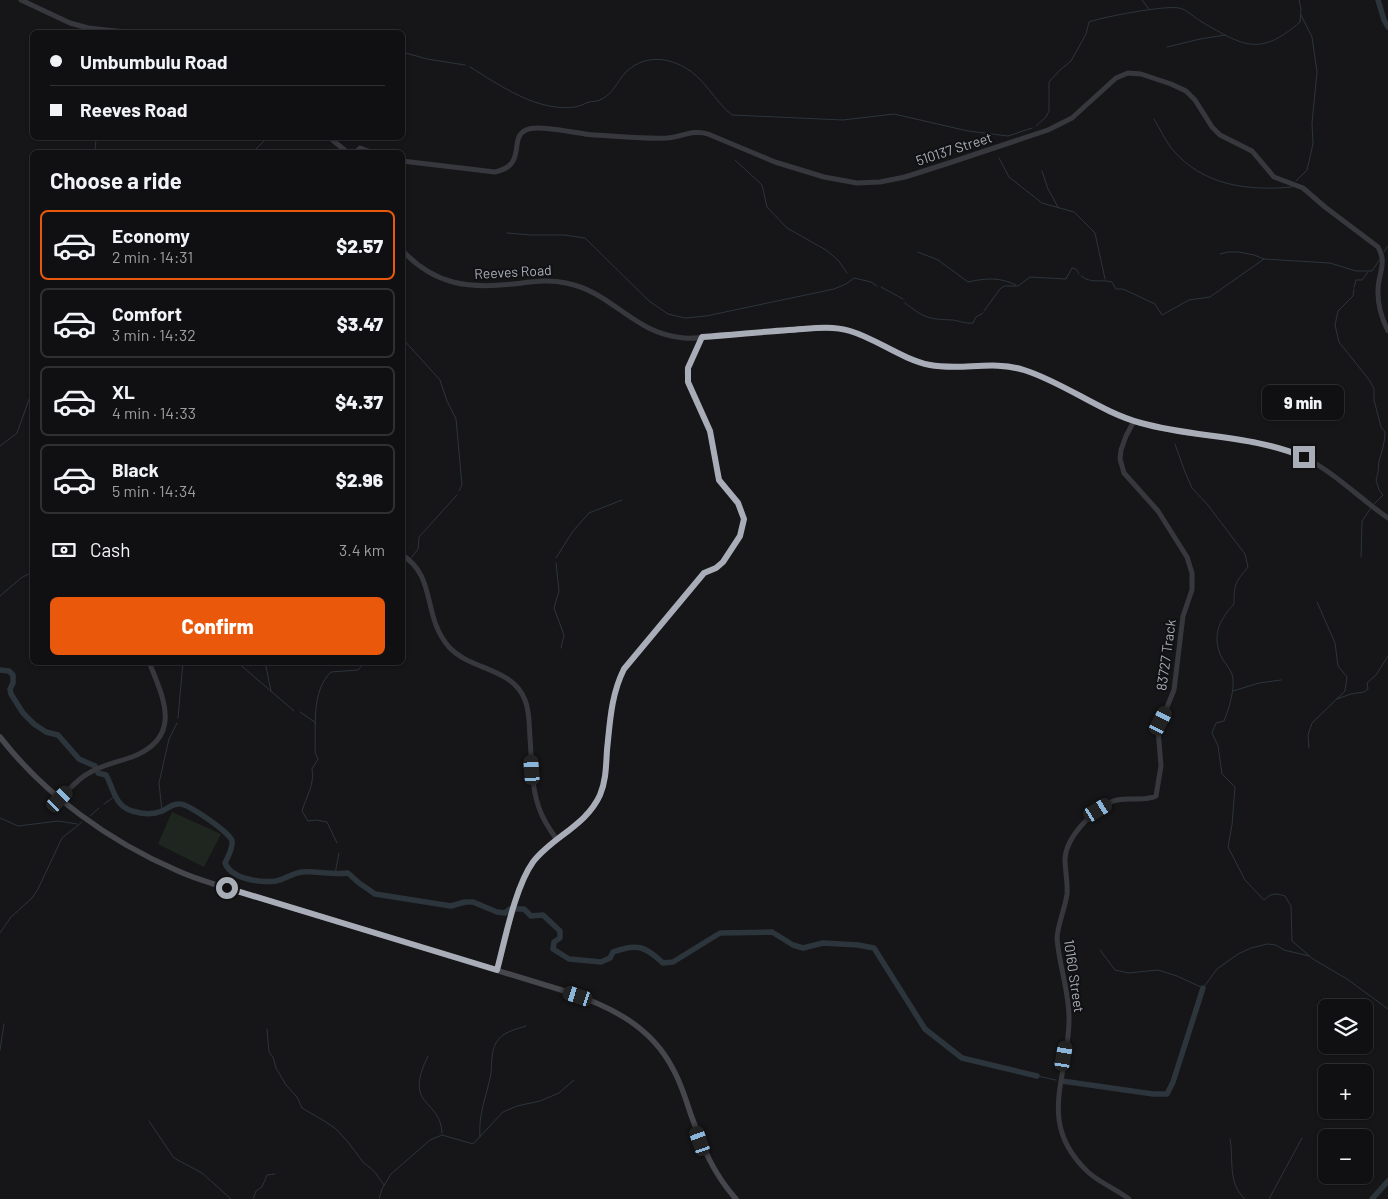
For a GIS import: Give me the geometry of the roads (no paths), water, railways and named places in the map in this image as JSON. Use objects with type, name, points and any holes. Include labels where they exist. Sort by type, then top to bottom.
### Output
[{"type":"main road","points":[[0,737],[45,786],[60,799],[122,842],[178,871],[227,888],[497,970],[595,1002],[616,1011],[642,1029],[657,1044],[673,1068],[708,1160],[717,1176],[736,1199]]},
{"type":"street","points":[[21,0],[68,22],[88,28],[107,30]]},
{"type":"street","name":"510137 Street","points":[[405,161],[495,172],[503,170],[512,164],[516,155],[518,138],[521,133],[528,129],[556,130],[592,135],[664,138],[696,132],[708,134],[775,162],[824,177],[852,182],[880,182],[949,163],[1052,128],[1072,118],[1116,78],[1126,74],[1136,74],[1171,84],[1186,91],[1220,135],[1254,152],[1274,177],[1302,188],[1378,247],[1386,256],[1378,292],[1381,313],[1388,331]]},
{"type":"street","points":[[332,140],[345,150]]},
{"type":"street","name":"Reeves Road","points":[[405,252],[426,270],[454,283],[478,287],[545,281],[570,284],[597,294],[634,321],[649,329],[671,336],[702,337],[819,328],[844,330],[865,336],[912,359],[930,365],[956,367],[1002,366],[1024,370],[1134,421],[1160,428],[1273,447],[1292,452],[1315,463],[1388,518]]},
{"type":"street","points":[[497,970],[521,885],[529,869],[539,856],[587,815],[599,796],[606,776],[612,703],[617,684],[624,669],[704,573],[716,568],[723,562],[743,529],[744,519],[741,507],[719,480],[710,431],[688,382],[688,368],[702,337]]},
{"type":"street","name":"83727 Track","points":[[1134,421],[1120,450],[1120,459],[1124,473],[1158,511],[1187,557],[1192,573],[1192,590],[1182,621],[1174,690],[1158,729],[1160,766],[1156,796]]},
{"type":"street","points":[[405,557],[413,562],[419,570],[424,581],[434,622],[449,647],[467,661],[497,672],[517,687],[523,696],[528,715],[535,793],[543,817],[557,840]]},
{"type":"street","points":[[60,799],[78,780],[88,774],[140,753],[158,739],[165,724],[165,707],[150,665]]},
{"type":"street","name":"10160 Street","points":[[1129,1199],[1092,1176],[1073,1156],[1063,1134],[1057,1103],[1069,1021],[1057,938],[1058,925],[1066,894],[1066,853],[1080,827],[1098,810],[1118,800],[1141,800],[1156,796]]},
{"type":"waterway","points":[[1142,0],[1149,9]]},
{"type":"waterway","points":[[1036,126],[1046,117],[1049,111],[1049,82],[1071,61],[1086,34],[1089,22],[1134,12],[1161,8],[1179,8],[1240,42],[1262,44],[1274,40],[1300,22],[1301,9],[1299,0]]},
{"type":"waterway","points":[[1378,0],[1388,27]]},
{"type":"waterway","points":[[1296,181],[1307,170],[1313,144],[1312,123],[1317,72],[1312,37],[1301,15]]},
{"type":"waterway","points":[[1167,47],[1225,35]]},
{"type":"waterway","points":[[405,53],[427,59],[465,65]]},
{"type":"waterway","points":[[470,67],[520,96],[547,106],[575,107],[600,100],[611,92],[625,73],[632,67],[653,59],[669,61],[684,67],[698,77],[732,115],[843,120],[894,114],[968,131],[1008,136],[1032,128]]},
{"type":"waterway","points":[[1154,119],[1172,149],[1184,161],[1212,178],[1227,183],[1259,188],[1292,187]]},
{"type":"waterway","points":[[95,150],[96,140]]},
{"type":"waterway","points":[[255,150],[265,140]]},
{"type":"waterway","points":[[999,158],[1009,177],[1042,203],[1074,212],[1095,233],[1105,279]]},
{"type":"waterway","points":[[735,160],[762,185],[767,207],[787,228],[826,250],[838,260],[847,273]]},
{"type":"waterway","points":[[1042,171],[1048,189],[1058,207]]},
{"type":"waterway","points":[[507,233],[564,235],[585,238],[649,301],[668,314],[685,318],[706,316],[834,289],[854,278],[871,282],[877,286]]},
{"type":"waterway","points":[[1384,252],[1388,246]]},
{"type":"waterway","points":[[918,252],[938,260],[968,282],[993,279],[1016,285]]},
{"type":"waterway","points":[[1220,254],[1239,252],[1264,259],[1330,263],[1356,271],[1372,271],[1380,259]]},
{"type":"waterway","points":[[1081,276],[1092,281],[1112,282],[1116,289],[1123,289],[1155,304],[1162,315],[1189,300],[1210,297],[1264,259]]},
{"type":"waterway","points":[[984,311],[1004,286],[1018,286],[1030,277],[1066,279],[1072,268],[1076,269],[1079,274]]},
{"type":"waterway","points":[[1354,287],[1356,280],[1362,280],[1368,272]]},
{"type":"waterway","points":[[881,287],[903,299]]},
{"type":"waterway","points":[[1354,289],[1353,296],[1338,311],[1335,325],[1339,342],[1370,381],[1374,389],[1374,400],[1381,427],[1385,432],[1376,480],[1379,490],[1383,495],[1374,504]]},
{"type":"waterway","points":[[905,303],[927,317],[968,323],[973,323],[976,317],[983,313]]},
{"type":"waterway","points":[[405,341],[440,380],[456,419],[462,485],[459,491]]},
{"type":"waterway","points":[[0,446],[17,433],[30,397]]},
{"type":"waterway","points":[[1175,444],[1192,488],[1207,504],[1245,554],[1248,567],[1236,584],[1234,604],[1222,620],[1217,633],[1220,654],[1231,671],[1233,679],[1231,698],[1226,716],[1224,721],[1216,723],[1212,733],[1218,746],[1222,774],[1235,787],[1228,847],[1245,880],[1264,900],[1274,894],[1285,896],[1291,906],[1292,941],[1313,959],[1347,979],[1388,1009]]},
{"type":"waterway","points":[[411,558],[418,549],[419,537],[457,495]]},
{"type":"waterway","points":[[556,558],[573,531],[589,513],[622,500]]},
{"type":"waterway","points":[[1361,557],[1362,521],[1371,508]]},
{"type":"waterway","points":[[556,563],[559,591],[554,608],[564,635],[561,648]]},
{"type":"waterway","points":[[0,596],[21,578],[30,573]]},
{"type":"waterway","points":[[1309,748],[1308,735],[1312,723],[1345,691],[1347,677],[1338,666],[1335,643],[1317,602]]},
{"type":"waterway","points":[[1337,699],[1364,692],[1368,689],[1367,683],[1376,675],[1388,656]]},
{"type":"waterway","points":[[178,718],[183,665]]},
{"type":"waterway","points":[[240,665],[294,711]]},
{"type":"waterway","points":[[266,665],[271,691]]},
{"type":"waterway","points":[[337,843],[327,822],[308,821],[302,811],[311,785],[312,769],[318,759],[315,752],[317,699],[320,689],[331,672],[358,670],[362,665]]},
{"type":"waterway","points":[[0,670],[9,671],[13,675],[13,683],[10,689],[11,694],[23,713],[46,732],[58,735],[79,759],[95,766]]},
{"type":"waterway","points":[[1233,691],[1259,683],[1281,680]]},
{"type":"waterway","points":[[300,712],[316,723]]},
{"type":"waterway","points":[[162,811],[159,783],[169,739],[177,723]]},
{"type":"waterway","points":[[98,773],[106,775],[118,801],[121,805],[132,811],[155,813],[180,804],[209,820],[225,832],[232,841],[225,863],[228,868],[233,873],[247,879],[276,881],[302,872],[348,873],[375,894],[451,906],[473,902],[497,912],[505,913],[510,909],[524,909],[531,916],[543,915],[560,931],[560,938],[554,942],[553,949],[569,959],[601,962],[610,958],[613,952],[635,947],[646,950],[663,963],[673,962],[720,933],[772,932],[793,945],[803,948],[823,943],[874,948],[925,1029],[962,1058],[1037,1076]]},
{"type":"waterway","points":[[104,804],[114,797]]},
{"type":"waterway","points":[[90,816],[99,808]]},
{"type":"waterway","points":[[0,818],[18,826],[58,821],[77,824]]},
{"type":"waterway","points":[[0,933],[11,917],[32,898],[38,889],[62,838],[82,822]]},
{"type":"waterway","points":[[335,874],[339,853]]},
{"type":"waterway","points":[[1100,950],[1115,970],[1128,973],[1158,970],[1203,988],[1217,969],[1238,954],[1251,948],[1267,944],[1276,945],[1284,950],[1309,956]]},
{"type":"waterway","points":[[1062,1081],[1153,1094],[1167,1094],[1173,1082],[1203,988]]},
{"type":"waterway","points":[[0,1050],[4,1024]]},
{"type":"waterway","points":[[480,1137],[482,1112],[491,1073],[494,1046],[505,1034],[526,1026]]},
{"type":"waterway","points":[[267,1029],[269,1052],[273,1057],[276,1068],[286,1085],[297,1097],[302,1108],[336,1129],[363,1162],[374,1171],[384,1185]]},
{"type":"waterway","points":[[428,1056],[421,1073],[419,1085],[421,1094],[440,1122],[442,1133]]},
{"type":"waterway","points":[[1037,1076],[1056,1080]]},
{"type":"waterway","points":[[379,1199],[382,1189],[391,1174],[430,1140],[442,1135],[473,1144],[503,1112],[559,1093],[574,1080]]},
{"type":"waterway","points":[[149,1121],[174,1158],[202,1173],[231,1199]]},
{"type":"waterway","points":[[1269,1199],[1302,1138]]},
{"type":"waterway","points":[[1230,1139],[1233,1179],[1239,1193],[1245,1199]]},
{"type":"waterway","points":[[253,1199],[256,1191],[262,1187],[267,1175],[275,1174]]},
{"type":"waterway","points":[[1372,1199],[1388,1181]]}]
